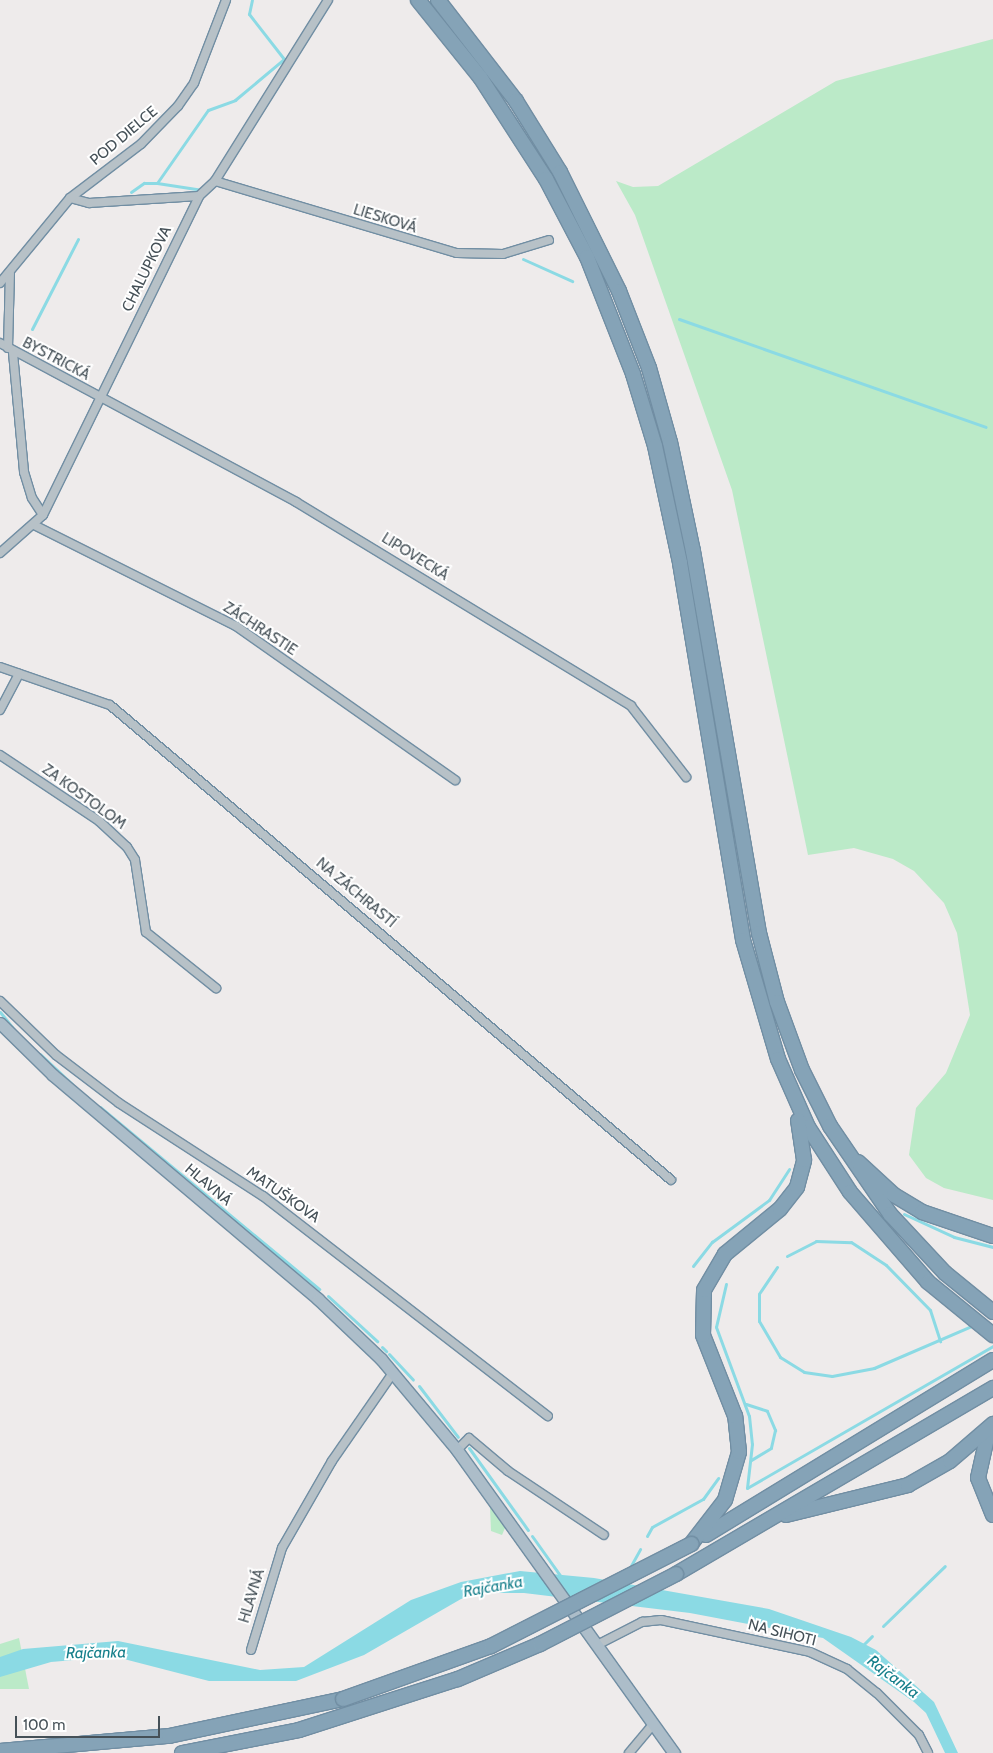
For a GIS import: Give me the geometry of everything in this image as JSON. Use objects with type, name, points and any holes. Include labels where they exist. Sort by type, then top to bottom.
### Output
[{"type":"highway","points":[[418,0],[480,77],[546,179],[587,257],[633,374],[655,446],[680,563],[743,940],[768,1034],[793,1093],[808,1127],[850,1192],[901,1255],[960,1310],[993,1335]]},
{"type":"highway","points":[[438,0],[496,73],[560,172],[619,291],[649,368],[690,533],[766,963],[802,1070],[846,1151],[890,1214],[976,1300],[993,1312]]},
{"type":"highway","points":[[691,1544],[725,1500],[739,1452],[735,1416],[703,1335],[704,1290],[725,1254],[780,1209],[797,1187],[804,1148],[793,1093]]},
{"type":"highway","points":[[846,1151],[894,1196],[922,1212],[993,1236]]},
{"type":"highway","points":[[0,1751],[169,1736],[343,1699],[491,1646],[691,1544],[993,1360]]},
{"type":"highway","points":[[182,1753],[308,1727],[458,1680],[583,1623],[702,1559],[993,1388]]},
{"type":"highway","points":[[771,1519],[908,1484],[950,1461],[991,1426]]},
{"type":"highway","points":[[991,1426],[978,1478],[993,1516]]},
{"type":"main road","name":"HLAVNÁ","points":[[0,1023],[52,1075],[318,1299],[394,1372],[457,1450],[674,1753]]},
{"type":"street","name":"POD DIELCE","points":[[0,283],[10,274],[70,198],[141,144],[178,106],[194,83],[226,0]]},
{"type":"street","name":"CHALUPKOVA","points":[[0,553],[36,526],[44,515],[198,196],[215,181],[328,0]]},
{"type":"street","name":"LIESKOVÁ","points":[[215,181],[458,253],[503,254],[549,240]]},
{"type":"street","points":[[70,198],[89,203],[198,196]]},
{"type":"street","points":[[10,274],[10,350],[24,472],[32,498],[44,515]]},
{"type":"street","name":"BYSTRICKÁ","points":[[0,343],[100,400]]},
{"type":"street","name":"LIPOVECKÁ","points":[[100,400],[296,502],[631,706],[686,777]]},
{"type":"street","name":"ZÁCHRASTIE","points":[[36,526],[236,626],[455,780]]},
{"type":"street","name":"NA ZÁCHRASTÍ","points":[[0,667],[110,705],[672,1180]]},
{"type":"street","points":[[0,710],[19,674]]},
{"type":"street","name":"ZA KOSTOLOM","points":[[0,755],[99,821],[127,847],[135,860],[146,932],[216,988]]},
{"type":"street","name":"MATUŠKOVA","points":[[0,1001],[56,1054],[119,1103],[270,1201],[548,1416]]},
{"type":"street","name":"HLAVNÁ","points":[[250,1650],[282,1548],[332,1461],[394,1372]]},
{"type":"street","points":[[457,1450],[469,1438],[508,1470],[604,1534]]},
{"type":"street","name":"NA SIHOTI","points":[[597,1645],[642,1622],[662,1620],[810,1652],[847,1669],[877,1694],[919,1736],[928,1753]]},
{"type":"street","points":[[628,1753],[653,1724]]},
{"type":"green space","points":[[993,39],[993,1200],[944,1188],[926,1178],[909,1155],[916,1108],[946,1073],[970,1015],[957,933],[944,903],[914,871],[893,859],[854,848],[808,855],[732,490],[635,215],[616,181],[633,187],[658,186],[836,81]]},
{"type":"green space","points":[[490,1507],[505,1528],[502,1535],[491,1531]]},
{"type":"green space","points":[[19,1638],[29,1689],[0,1689],[0,1644]]},
{"type":"water","name":"Rajčanka","points":[[520,1571],[594,1578],[769,1609],[851,1637],[876,1650],[934,1702],[958,1753],[945,1753],[926,1713],[914,1702],[823,1638],[690,1613],[524,1593],[483,1593],[461,1599],[364,1655],[296,1681],[209,1681],[120,1658],[51,1662],[0,1677],[0,1657],[23,1649],[118,1641],[260,1670],[304,1667],[411,1600],[461,1582]]},
{"type":"waterway","points":[[131,192],[144,183],[157,183],[208,110],[235,100],[284,59],[249,14],[252,0]]},
{"type":"waterway","points":[[157,183],[202,190]]},
{"type":"waterway","points":[[32,329],[78,239]]},
{"type":"waterway","points":[[523,259],[572,281]]},
{"type":"waterway","points":[[679,319],[986,427]]},
{"type":"waterway","points":[[0,1012],[14,1029]]},
{"type":"waterway","points":[[40,1054],[72,1084]]},
{"type":"waterway","points":[[100,1107],[319,1289]]},
{"type":"waterway","points":[[693,1266],[712,1242],[769,1200],[789,1169]]},
{"type":"waterway","points":[[904,1214],[954,1237],[993,1247]]},
{"type":"waterway","points":[[787,1256],[816,1241],[851,1242],[886,1265],[930,1310],[940,1341]]},
{"type":"waterway","points":[[777,1267],[759,1294],[759,1321],[780,1357],[804,1372],[832,1376],[874,1368],[974,1325]]},
{"type":"waterway","points":[[726,1284],[716,1327],[749,1416],[752,1444],[747,1488],[993,1346]]},
{"type":"waterway","points":[[328,1296],[377,1341]]},
{"type":"waterway","points":[[382,1347],[386,1351]]},
{"type":"waterway","points":[[389,1354],[413,1380]]},
{"type":"waterway","points":[[419,1386],[458,1437]]},
{"type":"waterway","points":[[746,1404],[767,1411],[775,1430],[771,1448],[751,1460]]},
{"type":"waterway","points":[[469,1448],[528,1530]]},
{"type":"waterway","points":[[647,1536],[652,1527],[703,1499],[718,1478]]},
{"type":"waterway","points":[[532,1536],[562,1578]]},
{"type":"waterway","points":[[628,1571],[640,1549]]},
{"type":"waterway","points":[[883,1626],[945,1566]]},
{"type":"waterway","points":[[862,1646],[872,1636]]}]
